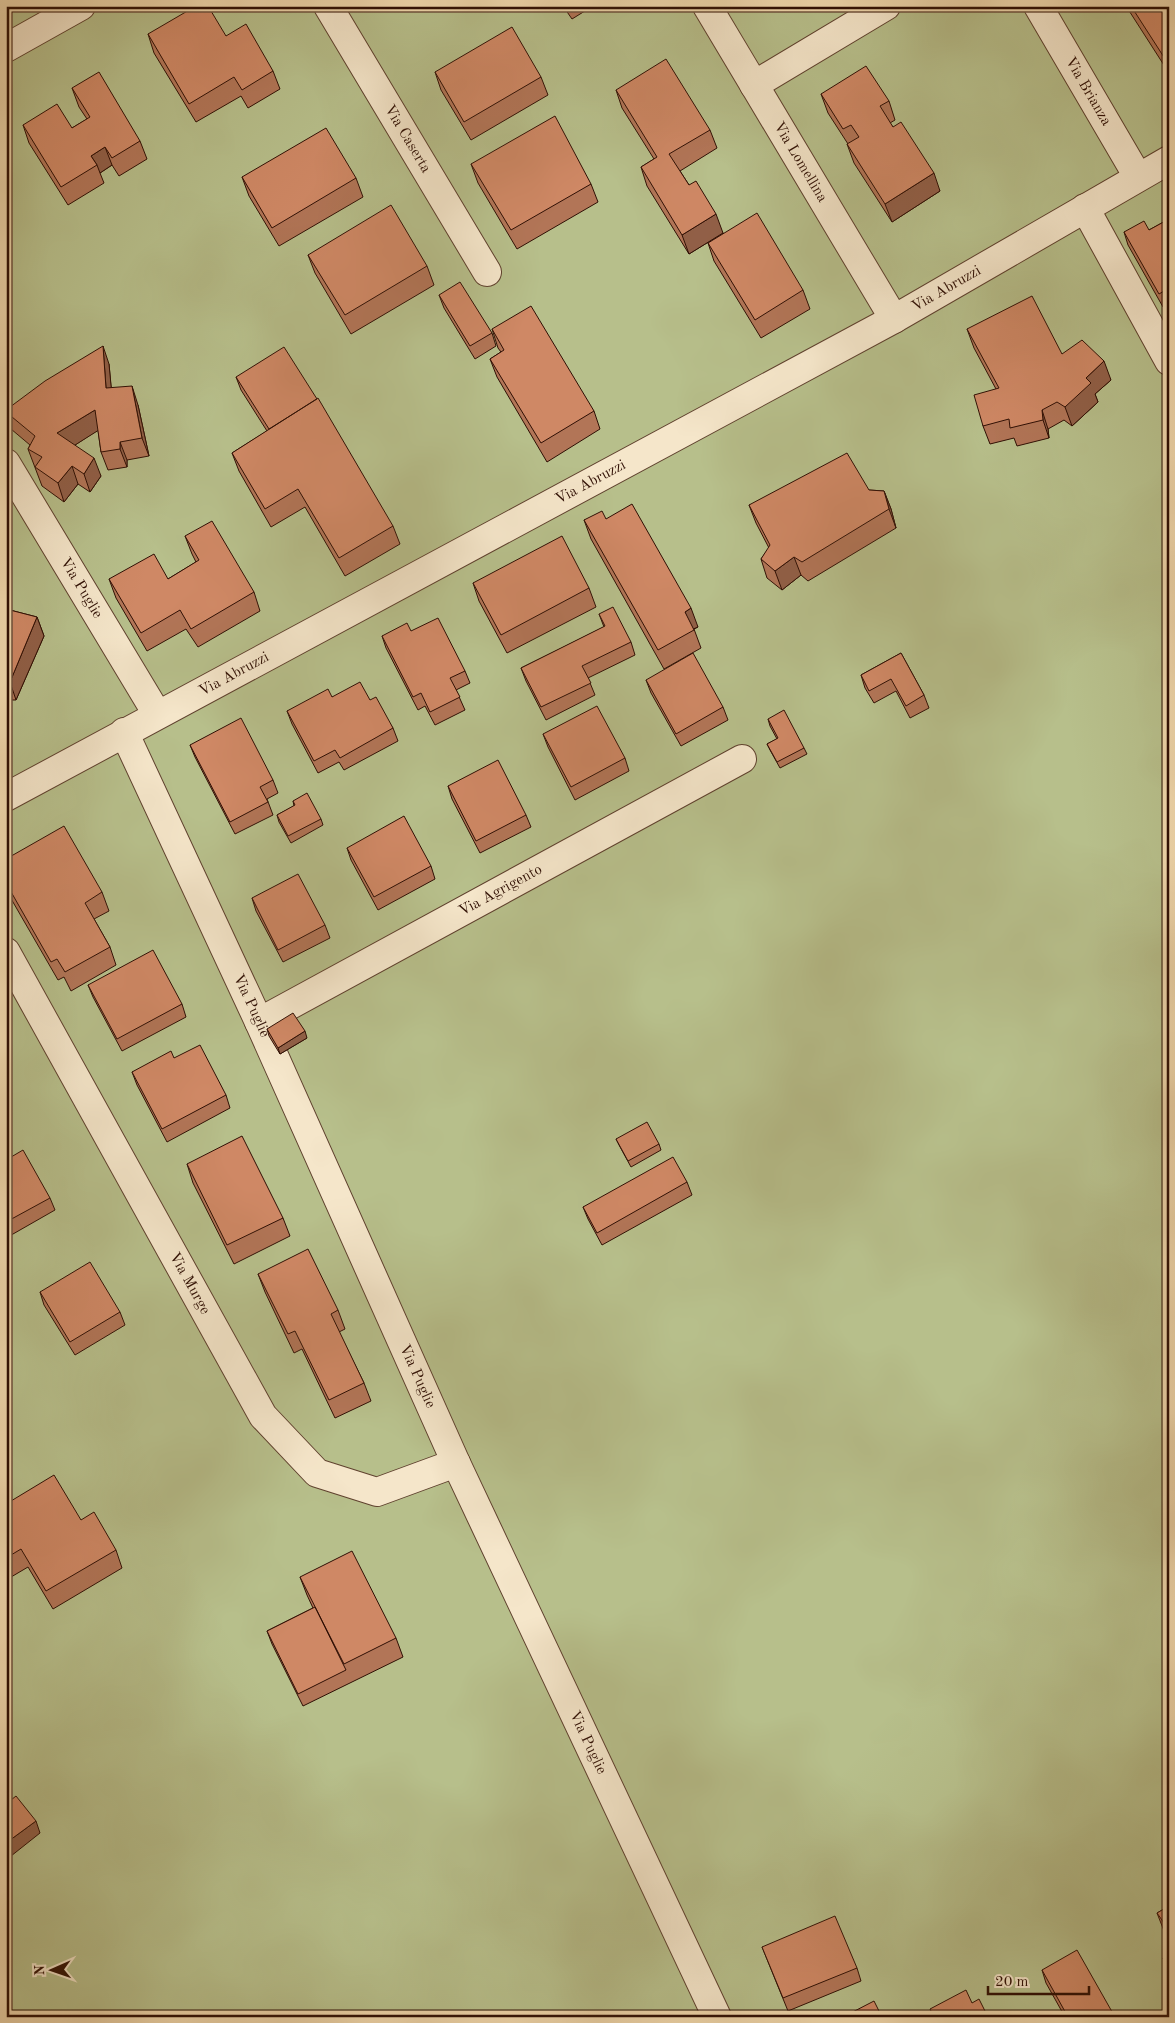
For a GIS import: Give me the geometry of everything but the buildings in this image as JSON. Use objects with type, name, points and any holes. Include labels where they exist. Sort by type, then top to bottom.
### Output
[{"type":"street","points":[[6,48],[81,6]]},
{"type":"street","name":"Via Caserta","points":[[328,6],[488,272]]},
{"type":"street","name":"Via Lomellina","points":[[707,6],[894,318]]},
{"type":"street","points":[[754,85],[886,6]]},
{"type":"street","name":"Via Brianza","points":[[1038,6],[1138,177]]},
{"type":"street","name":"Via Abruzzi","points":[[6,797],[894,318],[1169,160]]},
{"type":"street","points":[[1085,208],[1169,361]]},
{"type":"street","name":"Via Puglie","points":[[6,463],[157,714]]},
{"type":"street","name":"Via Puglie","points":[[124,732],[259,1022],[456,1463],[717,2017]]},
{"type":"street","name":"Via Agrigento","points":[[259,1022],[742,759]]},
{"type":"street","name":"Via Murge","points":[[6,952],[263,1416],[317,1473],[377,1492],[456,1463]]},
{"type":"green space","points":[[6,6],[1169,6],[1169,2017],[6,2017]]}]
